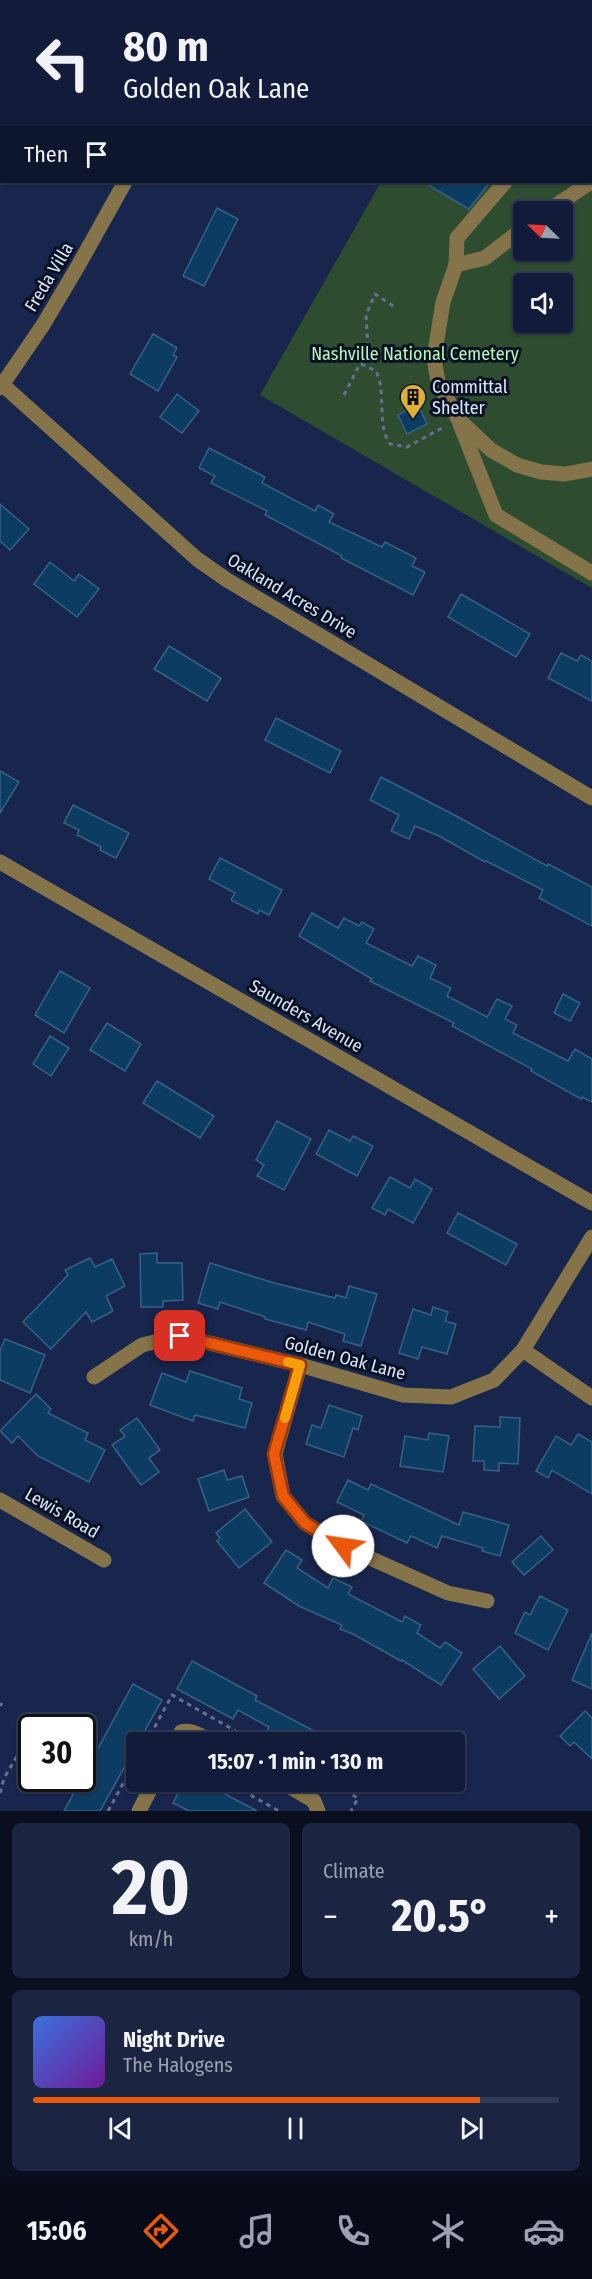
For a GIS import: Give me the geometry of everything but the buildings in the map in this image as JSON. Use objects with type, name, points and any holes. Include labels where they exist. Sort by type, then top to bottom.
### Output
[{"type":"street","name":"Freda Villa","points":[[2,386],[78,266],[123,183]]},
{"type":"street","points":[[504,183],[457,237],[456,265],[443,302],[434,358],[438,382],[458,420],[496,515],[592,573]]},
{"type":"street","points":[[562,201],[588,183]]},
{"type":"street","points":[[456,265],[485,258],[513,236]]},
{"type":"street","name":"Oakland Acres Drive","points":[[2,386],[197,559],[227,580],[592,798]]},
{"type":"street","points":[[458,420],[491,450],[517,465],[541,472],[565,474],[592,469]]},
{"type":"street","name":"Saunders Avenue","points":[[0,862],[592,1203]]},
{"type":"street","name":"Golden Oak Lane","points":[[94,1377],[142,1345],[180,1336],[300,1365],[403,1395],[451,1397],[494,1380],[523,1350],[592,1237]]},
{"type":"street","points":[[523,1350],[592,1398]]},
{"type":"street","points":[[300,1365],[274,1454],[283,1496],[305,1523],[343,1546],[448,1593],[487,1601]]},
{"type":"street","name":"Lewis Road","points":[[0,1500],[104,1560]]},
{"type":"street","points":[[139,1811],[149,1792]]},
{"type":"street","points":[[299,1792],[314,1801],[318,1811]]},
{"type":"path","points":[[344,395],[362,364],[368,348],[366,315],[375,294],[396,308]]},
{"type":"path","points":[[362,364],[376,371],[381,381],[384,436],[390,444],[407,447],[458,420]]},
{"type":"path","points":[[0,1793],[4,1778],[18,1754]]},
{"type":"path","points":[[108,1811],[126,1778]]},
{"type":"path","points":[[245,1792],[279,1811]]},
{"type":"path","points":[[347,1792],[358,1798],[351,1811]]},
{"type":"green space","name":"Nashville National Cemetery","points":[[380,183],[592,183],[592,588],[260,395]]},
{"type":"slow traffic","points":[[285,1418],[300,1365],[288,1362]]},
{"type":"place","name":"Committal Shelter","points":[[413,420]]},
{"type":"route","points":[[180,1336],[300,1365],[274,1454],[283,1496],[305,1523],[343,1546]]}]
